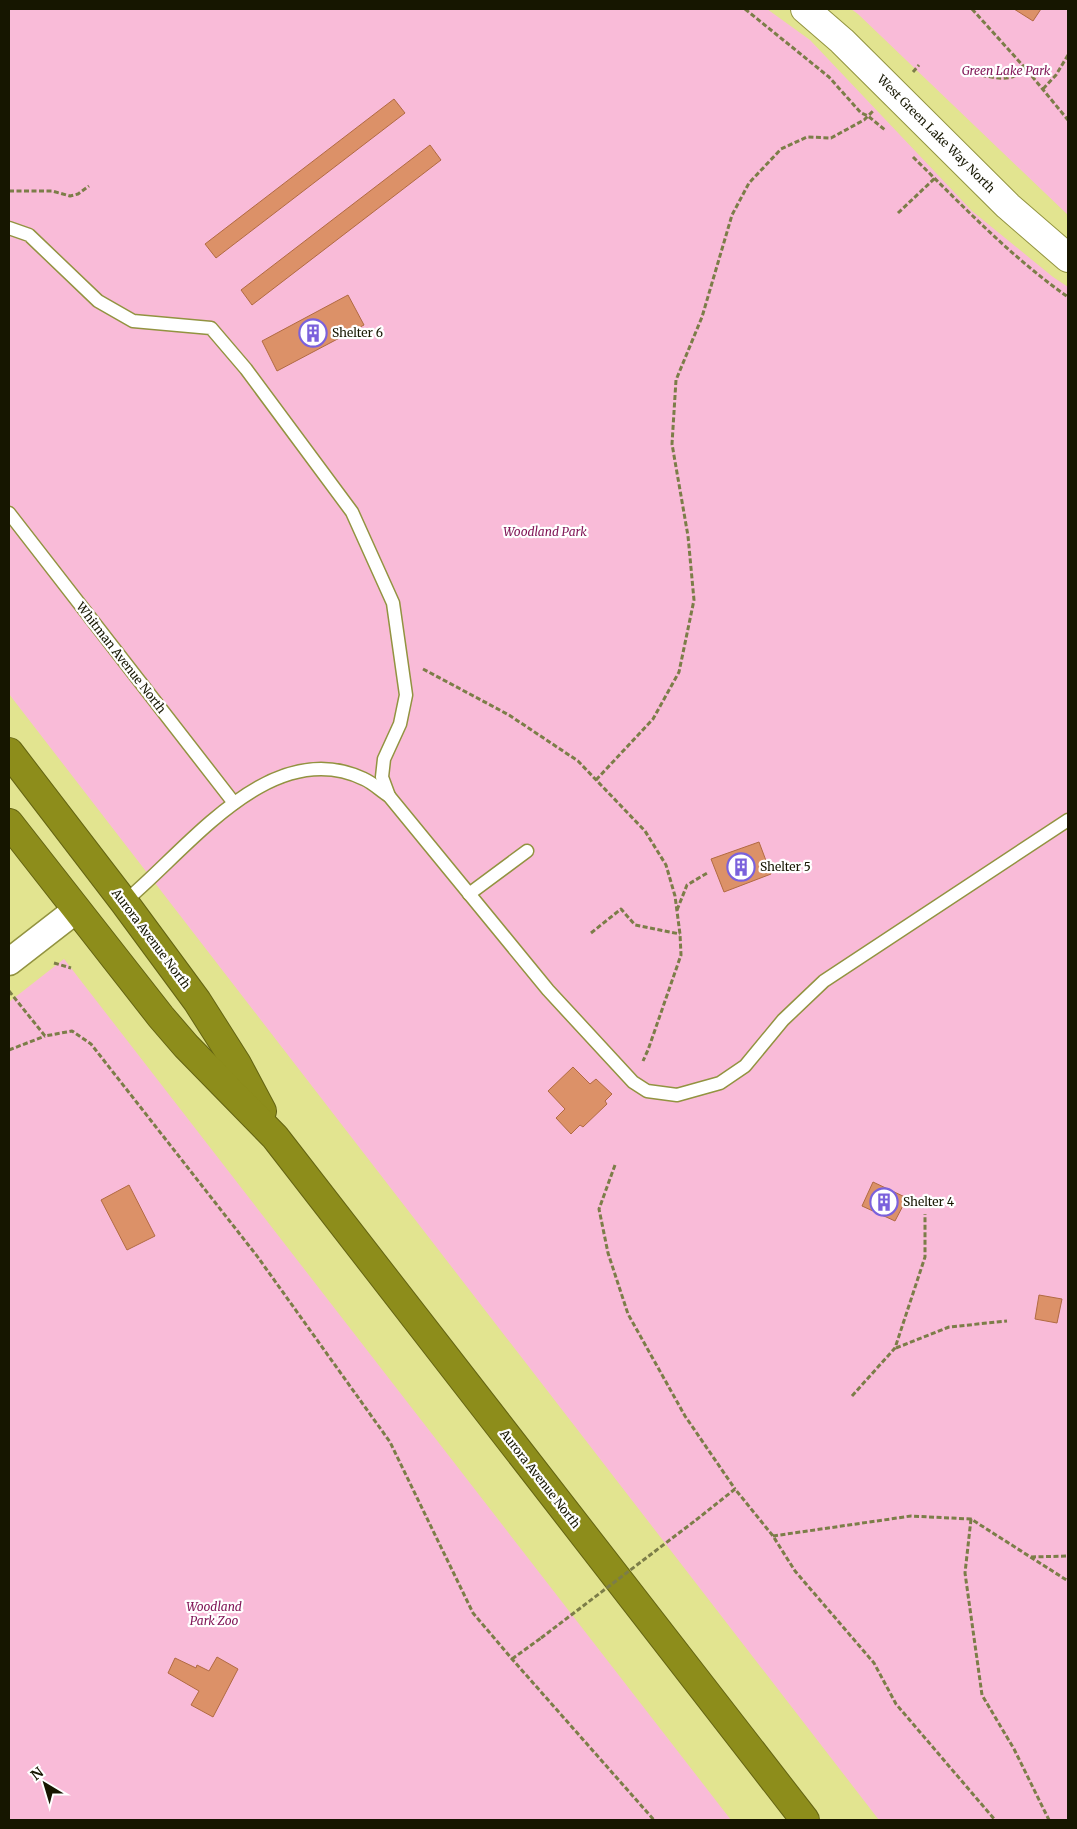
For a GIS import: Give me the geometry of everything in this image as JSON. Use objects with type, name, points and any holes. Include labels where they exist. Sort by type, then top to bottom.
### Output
[{"type":"highway","name":"Aurora Avenue North","points":[[9,752],[197,1001],[218,1032],[275,1137]]},
{"type":"highway","name":"Aurora Avenue North","points":[[9,823],[160,1017],[275,1137],[805,1820]]},
{"type":"street","name":"West Green Lake Way North","points":[[805,9],[842,41],[1008,206],[1068,258]]},
{"type":"street","points":[[9,962],[76,910]]},
{"type":"lane","points":[[9,228],[29,235],[98,301],[132,321],[211,328],[246,369],[352,512],[393,603],[406,695],[400,724],[384,759],[382,777],[389,796]]},
{"type":"lane","name":"Whitman Avenue North","points":[[9,513],[234,803]]},
{"type":"lane","points":[[124,902],[145,885],[173,855],[234,803],[266,782],[318,769],[328,769],[364,779],[389,796],[548,990],[633,1082],[647,1091],[677,1095],[720,1083],[745,1066],[783,1020],[824,981],[1068,820]]},
{"type":"lane","points":[[469,894],[527,850]]},
{"type":"path","points":[[745,9],[829,77],[861,113],[868,116],[885,130]]},
{"type":"path","points":[[972,9],[1026,69],[1068,120]]},
{"type":"path","points":[[1042,89],[1056,75],[1068,55]]},
{"type":"path","points":[[974,74],[1006,79],[1019,76],[1026,69]]},
{"type":"path","points":[[596,780],[653,719],[680,672],[694,600],[688,536],[672,444],[676,380],[702,317],[732,215],[749,183],[781,149],[807,137],[831,138],[864,120],[876,109]]},
{"type":"path","points":[[898,213],[935,178]]},
{"type":"path","points":[[9,191],[52,191],[70,196],[78,194],[89,186]]},
{"type":"path","points":[[401,659],[442,678],[509,715],[578,761],[645,831],[666,865],[675,896],[681,955],[648,1050],[633,1082]]},
{"type":"path","points":[[677,911],[687,886],[709,872]]},
{"type":"path","points":[[590,933],[621,909],[635,925],[680,934]]},
{"type":"path","points":[[9,991],[45,1036]]},
{"type":"path","points":[[9,1050],[45,1036],[72,1031],[91,1044],[257,1256],[390,1442],[473,1613],[654,1820]]},
{"type":"path","points":[[615,1165],[599,1209],[608,1253],[628,1314],[685,1416],[795,1571],[874,1663],[896,1704],[995,1820]]},
{"type":"path","points":[[852,1396],[895,1348],[925,1257],[925,1214]]},
{"type":"path","points":[[895,1348],[949,1328],[1006,1321]]},
{"type":"path","points":[[512,1659],[735,1489]]},
{"type":"path","points":[[772,1536],[911,1516],[971,1519],[1068,1582]]},
{"type":"path","points":[[971,1519],[965,1573],[982,1695],[1014,1749],[1049,1820]]},
{"type":"path","points":[[1031,1557],[1068,1556]]},
{"type":"green space","name":"Woodland Park","points":[[9,9],[767,9],[810,40],[972,211],[1068,287],[1068,1820],[879,1820],[9,694]]},
{"type":"green space","name":"Green Lake Park","points":[[851,9],[1068,9],[1068,215],[858,14]]},
{"type":"green space","name":"Woodland Park Zoo","points":[[64,959],[731,1820],[9,1820],[9,1002]]},
{"type":"building","points":[[1014,9],[1041,9],[1033,21]]},
{"type":"building","points":[[394,99],[405,113],[216,258],[205,244]]},
{"type":"building","points":[[430,145],[441,160],[252,305],[241,290]]},
{"type":"building","name":"Shelter 6","points":[[348,295],[364,325],[277,371],[262,341]]},
{"type":"building","name":"Shelter 5","points":[[759,842],[771,874],[724,892],[711,859]]},
{"type":"building","points":[[573,1067],[590,1084],[596,1079],[612,1094],[605,1101],[607,1104],[583,1127],[580,1125],[571,1134],[556,1118],[565,1109],[548,1091]]},
{"type":"building","name":"Shelter 4","points":[[873,1182],[907,1198],[895,1221],[862,1206]]},
{"type":"building","points":[[129,1185],[155,1236],[127,1250],[101,1200]]},
{"type":"building","points":[[1039,1295],[1062,1299],[1057,1323],[1035,1319]]},
{"type":"building","points":[[217,1657],[238,1669],[213,1717],[191,1705],[199,1691],[168,1673],[175,1658],[196,1668],[197,1665],[209,1671]]},
{"type":"place","name":"Shelter 6","points":[[313,333]]},
{"type":"place","name":"Shelter 5","points":[[741,867]]},
{"type":"place","name":"Shelter 4","points":[[884,1202]]}]
